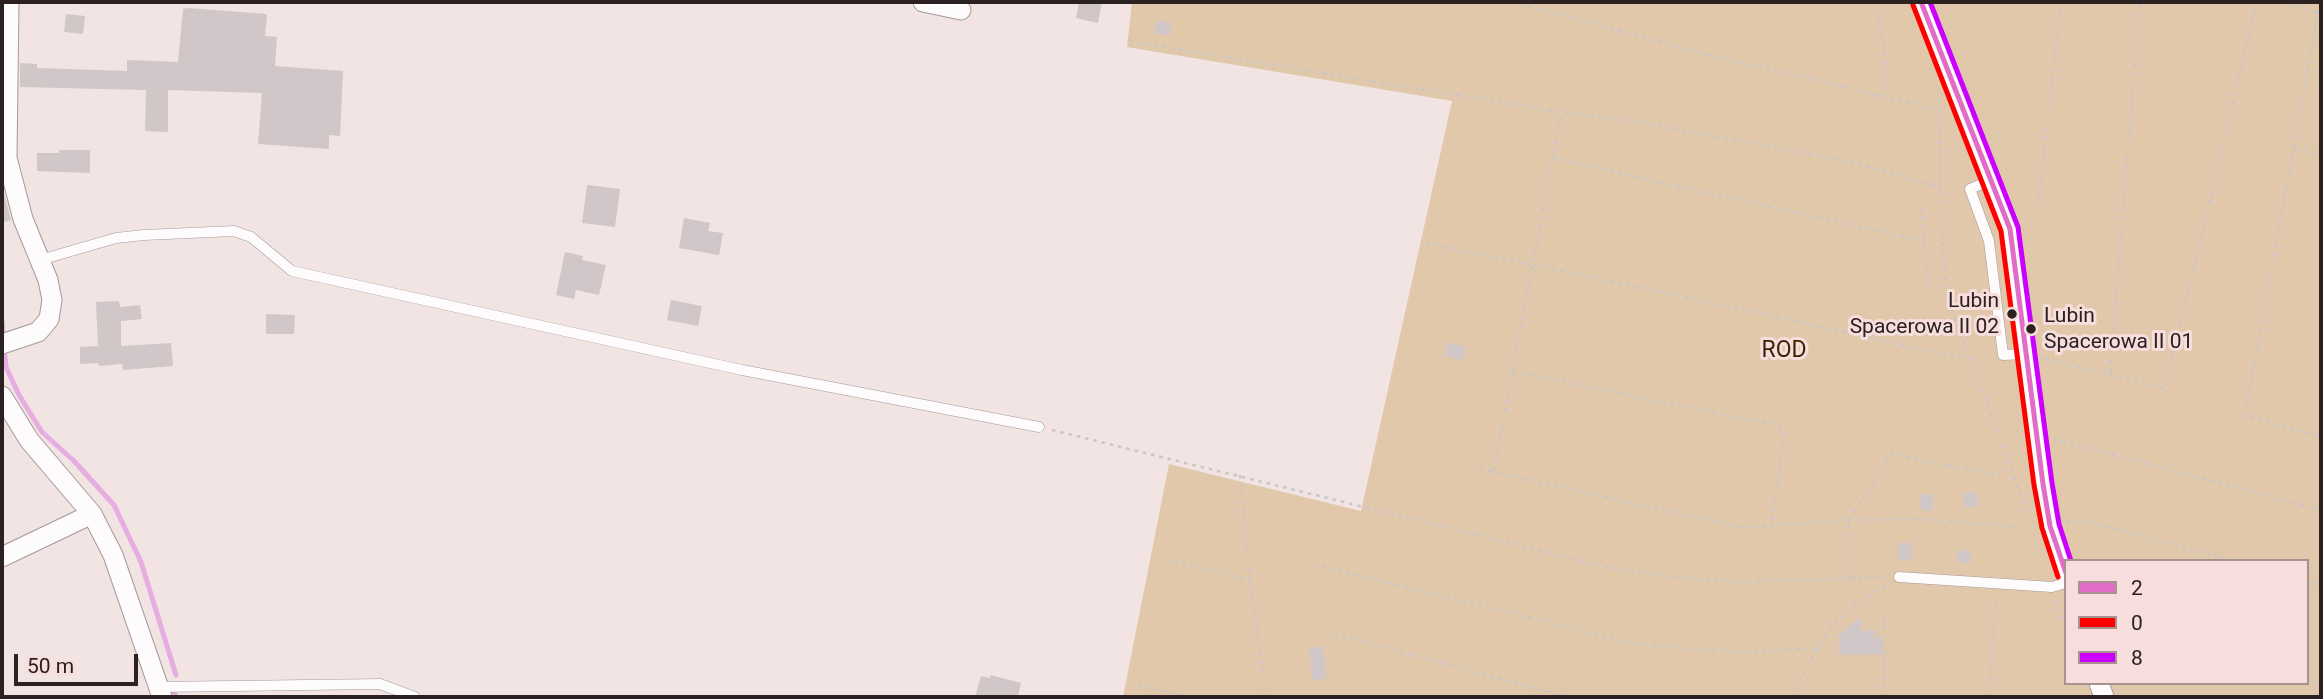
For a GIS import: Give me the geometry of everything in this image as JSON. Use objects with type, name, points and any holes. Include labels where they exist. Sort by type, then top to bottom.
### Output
[{"type":"street","points":[[2,344],[38,332],[48,319],[52,300],[48,281],[23,219],[7,158],[9,2]]},
{"type":"street","points":[[923,2],[961,10]]},
{"type":"street","points":[[1921,2],[1992,179],[2013,244],[2038,444],[2041,526],[2059,581]]},
{"type":"street","points":[[2,396],[29,439],[92,514],[113,555],[160,692]]},
{"type":"street","points":[[2,557],[92,514]]},
{"type":"lane","points":[[40,260],[116,238],[234,230],[251,237],[292,271],[743,370],[1039,427]]},
{"type":"lane","points":[[1899,577],[1997,582],[2059,581]]},
{"type":"lane","points":[[160,692],[380,684],[415,697]]},
{"type":"path","points":[[1511,2],[1711,55],[1940,110]]},
{"type":"path","points":[[1876,2],[1886,62],[1885,97]]},
{"type":"path","points":[[2038,207],[2061,2]]},
{"type":"path","points":[[2110,373],[2140,2]]},
{"type":"path","points":[[2026,354],[2165,388],[2258,2]]},
{"type":"path","points":[[2281,2],[2319,13]]},
{"type":"path","points":[[2320,2],[2245,415],[2321,437]]},
{"type":"path","points":[[1129,41],[1561,112],[1645,123],[1856,163],[1941,188]]},
{"type":"path","points":[[1936,88],[1940,110],[1947,297],[1967,357],[2016,479],[2041,526],[2080,519],[2227,559]]},
{"type":"path","points":[[1494,471],[1561,112]]},
{"type":"path","points":[[2294,148],[2321,155]]},
{"type":"path","points":[[1552,158],[1924,241]]},
{"type":"path","points":[[1920,199],[1929,290]]},
{"type":"path","points":[[1427,243],[1951,356],[1967,357]]},
{"type":"path","points":[[1512,371],[1775,425],[1784,430],[1772,525]]},
{"type":"path","points":[[1039,427],[1619,570],[1741,582],[1899,577]]},
{"type":"path","points":[[2038,444],[2057,438],[2321,510]]},
{"type":"path","points":[[1849,579],[1849,520],[1891,454],[2000,475]]},
{"type":"path","points":[[1480,469],[1743,528],[1849,520],[1922,519],[2018,527]]},
{"type":"path","points":[[1240,475],[1250,580],[1266,697]]},
{"type":"path","points":[[1174,561],[1250,580]]},
{"type":"path","points":[[1322,566],[1632,643],[1752,652],[1817,648]]},
{"type":"path","points":[[1792,697],[1817,648],[1839,620],[1853,607],[1899,577]]},
{"type":"path","points":[[2059,581],[2064,616]]},
{"type":"path","points":[[1989,697],[1997,582]]},
{"type":"path","points":[[1884,614],[1884,697]]},
{"type":"path","points":[[1325,632],[1569,697]]},
{"type":"path","points":[[1139,685],[1189,697]]},
{"type":"green space","name":"ROD","points":[[1132,2],[2321,2],[2321,697],[1123,697],[1169,464],[1361,511],[1452,101],[1127,47]]},
{"type":"building","points":[[1079,2],[1102,2],[1098,23],[1076,18]]},
{"type":"building","points":[[183,9],[267,14],[265,36],[277,37],[275,66],[343,71],[340,136],[329,135],[329,149],[258,144],[262,93],[168,90],[168,132],[145,131],[146,90],[20,87],[20,63],[37,64],[37,68],[127,71],[127,60],[178,62]]},
{"type":"building","points":[[66,14],[85,16],[83,34],[64,32]]},
{"type":"building","points":[[1156,21],[1171,22],[1170,35],[1154,34]]},
{"type":"building","points":[[59,150],[90,150],[90,173],[37,171],[37,153],[59,153]]},
{"type":"building","points":[[587,185],[620,189],[615,227],[582,223]]},
{"type":"building","points":[[2,186],[11,220],[2,223]]},
{"type":"building","points":[[684,218],[710,223],[708,231],[723,233],[719,255],[679,248]]},
{"type":"building","points":[[565,252],[583,256],[582,260],[606,265],[599,295],[576,290],[574,299],[556,295]]},
{"type":"building","points":[[671,300],[702,306],[698,326],[667,320]]},
{"type":"building","points":[[119,301],[120,307],[140,305],[142,319],[121,321],[121,346],[171,343],[173,366],[123,370],[122,364],[80,364],[80,347],[98,346],[96,302]]},
{"type":"building","points":[[266,314],[295,315],[294,334],[266,334]]},
{"type":"building","points":[[1449,342],[1466,348],[1461,361],[1444,355]]},
{"type":"building","points":[[1977,492],[1978,506],[1964,507],[1963,493]]},
{"type":"building","points":[[1920,494],[1934,495],[1932,511],[1919,509]]},
{"type":"building","points":[[1898,543],[1911,543],[1911,560],[1898,561]]},
{"type":"building","points":[[1958,550],[1971,551],[1970,563],[1957,563]]},
{"type":"building","points":[[1861,617],[1861,631],[1875,630],[1875,638],[1882,637],[1883,654],[1839,655],[1839,634]]},
{"type":"building","points":[[1323,646],[1326,679],[1312,680],[1309,648]]},
{"type":"building","points":[[990,675],[1021,683],[1018,697],[975,697],[981,676],[990,678]]},
{"type":"waterway","points":[[2,321],[3,331]]},
{"type":"waterway","points":[[4,349],[6,367],[19,395],[42,432],[74,461],[114,505],[141,562],[176,675]]},
{"type":"waterway","points":[[174,692],[176,697]]},
{"type":"transit line","name":"2","points":[[1921,2],[2010,229],[2043,484],[2050,526],[2064,567]]},
{"type":"transit line","name":"8","points":[[1930,2],[2018,227],[2052,483],[2059,524],[2070,559]]},
{"type":"transit line","name":"0","points":[[1913,5],[2001,231],[2034,485],[2042,528],[2058,577]]},
{"type":"place","name":"Lubin Spacerowa II 02","points":[[2012,314]]},
{"type":"place","name":"Lubin Spacerowa II 01","points":[[2031,329]]}]
